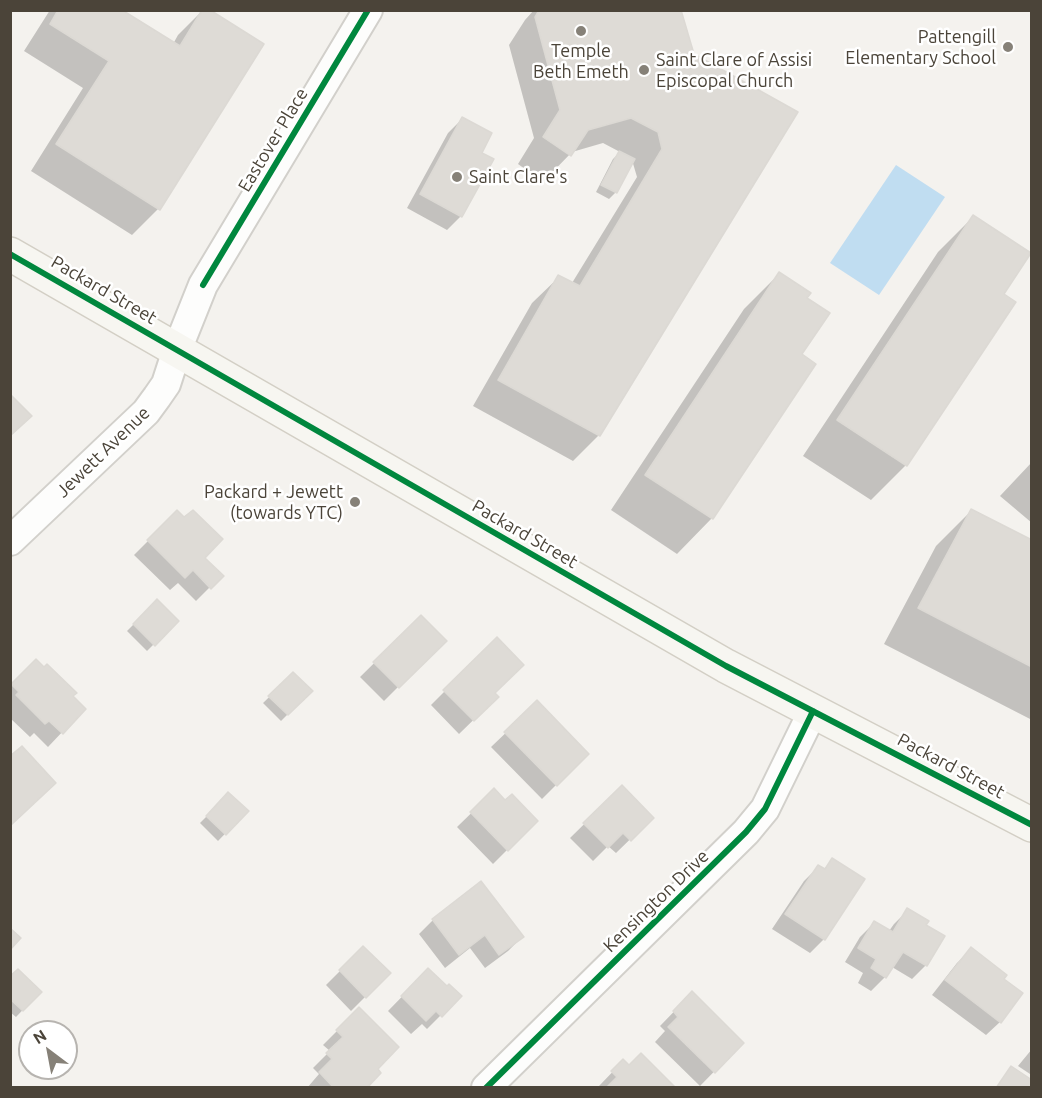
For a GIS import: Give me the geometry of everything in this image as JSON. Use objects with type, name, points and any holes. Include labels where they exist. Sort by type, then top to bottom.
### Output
[{"type":"main road","name":"Packard Street","points":[[10,254],[726,666],[1032,825]]},
{"type":"street","name":"Eastover Place","points":[[177,350],[203,285],[368,10]]},
{"type":"street","name":"Jewett Avenue","points":[[10,541],[146,412],[166,384],[177,350]]},
{"type":"street","name":"Kensington Drive","points":[[486,1088],[747,832],[765,809],[813,711]]},
{"type":"water","points":[[896,165],[945,197],[879,295],[830,263]]},
{"type":"building","points":[[58,10],[122,10],[180,46],[202,10],[210,10],[264,44],[160,210],[56,144],[109,61],[50,24]]},
{"type":"building","points":[[539,10],[681,10],[694,54],[798,112],[600,436],[498,380],[558,275],[580,286],[662,149],[658,132],[631,118],[588,130],[571,156],[543,137],[560,110],[535,17]]},
{"type":"building","name":"Saint Clare's","points":[[462,117],[492,133],[482,153],[494,159],[462,217],[420,194]]},
{"type":"building","name":"Saint Clare's","points":[[619,151],[635,159],[617,193],[601,185]]},
{"type":"building","points":[[973,215],[1031,253],[1004,294],[1016,302],[907,466],[837,420]]},
{"type":"building","points":[[779,272],[811,293],[807,298],[830,313],[802,354],[816,364],[713,519],[645,475]]},
{"type":"building","points":[[10,394],[32,416],[10,436]]},
{"type":"building","points":[[971,509],[1032,540],[1032,667],[918,608]]},
{"type":"building","points":[[177,510],[184,517],[193,510],[223,539],[205,558],[224,576],[211,589],[193,570],[185,578],[147,540]]},
{"type":"building","points":[[157,599],[179,621],[155,646],[133,624]]},
{"type":"building","points":[[421,615],[447,641],[399,688],[373,662]]},
{"type":"building","points":[[497,637],[524,665],[495,693],[499,697],[474,721],[443,690]]},
{"type":"building","points":[[36,659],[44,667],[47,664],[77,693],[73,696],[86,709],[63,734],[49,721],[45,724],[16,695],[19,692],[11,684]]},
{"type":"building","points":[[293,672],[313,691],[288,715],[268,696]]},
{"type":"building","points":[[537,700],[589,754],[557,786],[504,732]]},
{"type":"building","points":[[22,746],[56,783],[10,826],[10,756]]},
{"type":"building","points":[[622,785],[654,818],[631,841],[623,833],[608,848],[583,823]]},
{"type":"building","points":[[494,788],[505,800],[512,794],[538,821],[508,851],[470,812]]},
{"type":"building","points":[[228,792],[249,811],[226,835],[206,816]]},
{"type":"building","points":[[832,858],[865,879],[825,940],[785,914],[818,865],[825,869]]},
{"type":"building","points":[[481,881],[524,937],[499,955],[485,935],[459,955],[432,919]]},
{"type":"building","points":[[907,908],[929,921],[926,925],[945,936],[927,966],[903,952],[886,978],[871,968],[876,959],[858,948],[874,921],[893,932]]},
{"type":"building","points":[[10,928],[21,938],[10,950]]},
{"type":"building","points":[[363,946],[391,973],[366,998],[339,970]]},
{"type":"building","points":[[971,947],[1007,975],[1004,979],[1023,993],[1001,1023],[945,980]]},
{"type":"building","points":[[428,968],[447,986],[449,984],[462,996],[442,1017],[436,1011],[426,1021],[401,996]]},
{"type":"building","points":[[18,969],[42,992],[23,1011],[10,999],[10,976]]},
{"type":"building","points":[[692,991],[744,1043],[715,1073],[668,1027],[678,1017],[673,1011]]},
{"type":"building","points":[[359,1007],[399,1047],[378,1069],[381,1073],[367,1088],[334,1088],[319,1072],[332,1059],[326,1053],[343,1037],[336,1030]]},
{"type":"building","points":[[641,1053],[675,1087],[608,1088],[617,1077],[611,1071],[623,1059],[629,1065]]},
{"type":"building","points":[[1011,1066],[1032,1080],[1031,1088],[996,1088]]},
{"type":"cycle path","points":[[203,285],[368,10]]},
{"type":"cycle path","points":[[10,254],[726,666],[1032,825]]},
{"type":"cycle path","points":[[486,1088],[746,832],[765,809],[813,711]]},
{"type":"place","name":"Temple Beth Emeth","points":[[581,31]]},
{"type":"place","name":"Pattengill Elementary School","points":[[1008,47]]},
{"type":"place","name":"Saint Clare of Assisi Episcopal Church","points":[[644,70]]},
{"type":"place","name":"Saint Clare's","points":[[457,177]]},
{"type":"place","name":"Packard + Jewett (towards YTC)","points":[[355,502]]}]
